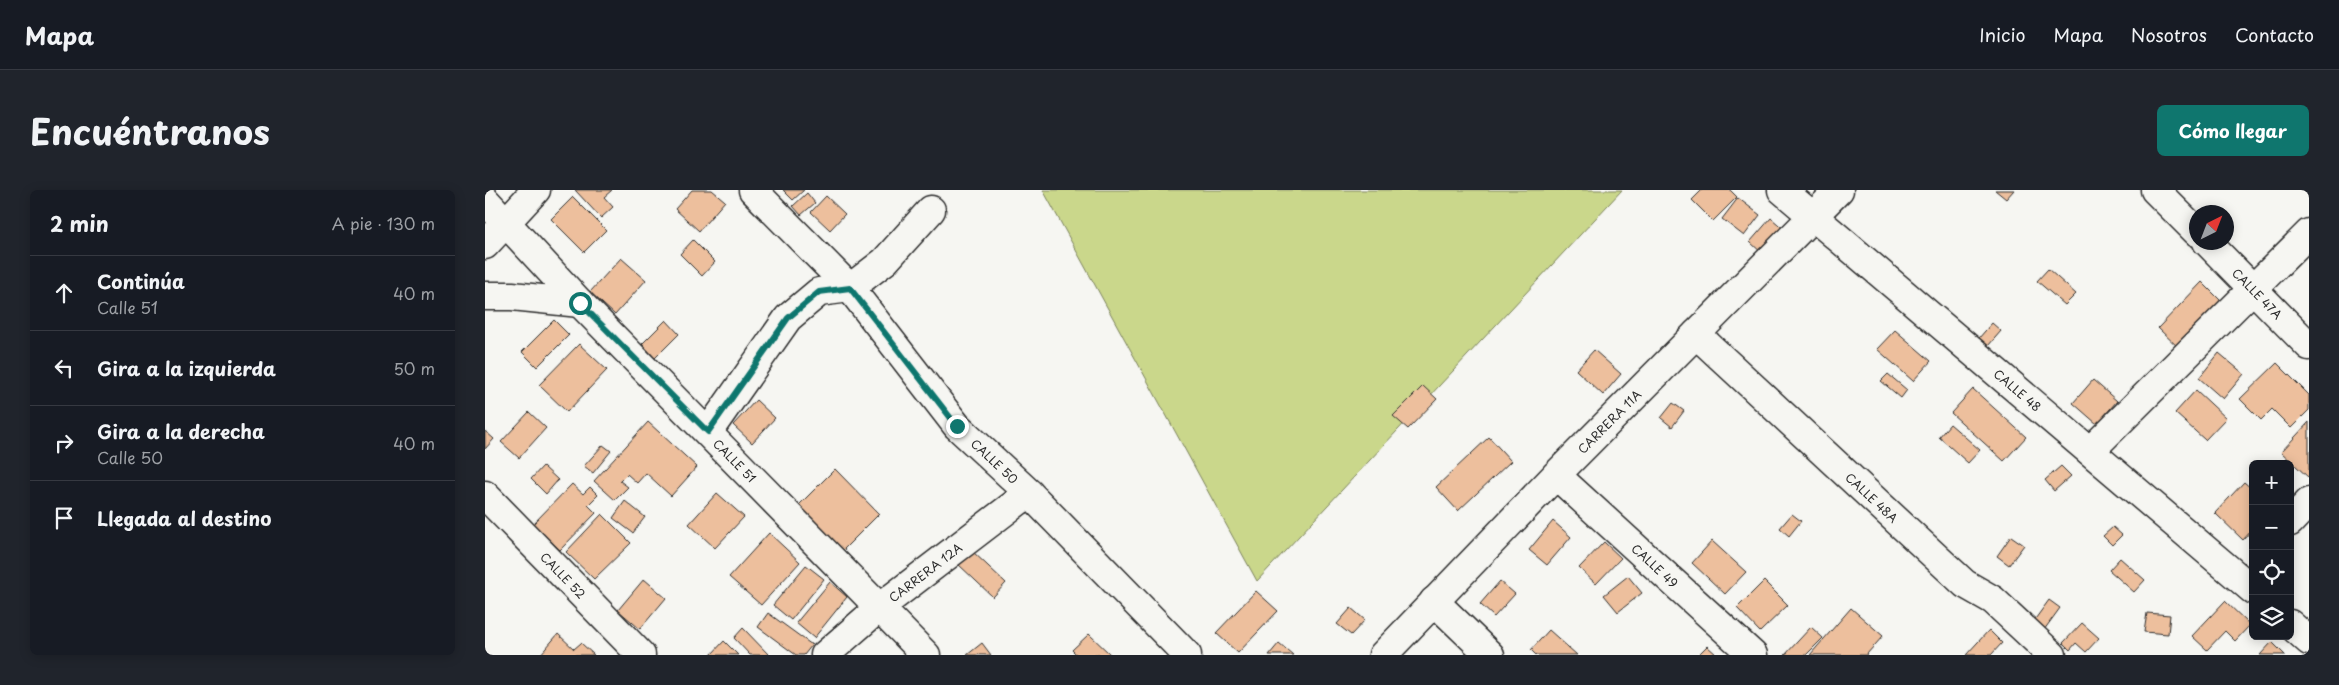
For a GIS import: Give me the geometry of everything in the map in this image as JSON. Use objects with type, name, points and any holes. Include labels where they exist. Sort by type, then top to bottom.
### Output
[{"type":"street","points":[[485,245],[536,190]]},
{"type":"street","name":"CALLE 50","points":[[753,190],[850,288],[957,426],[1029,493],[1187,655]]},
{"type":"street","name":"CALLE 48","points":[[1782,190],[2090,451],[2248,576]]},
{"type":"street","name":"CARRERA 11A","points":[[1383,655],[1556,475],[1839,190]]},
{"type":"street","points":[[2155,190],[2189,224]]},
{"type":"street","name":"CALLE 51","points":[[485,200],[507,221],[580,303],[927,655]]},
{"type":"street","points":[[708,432],[788,318],[819,292],[850,288],[885,261],[931,210]]},
{"type":"street","points":[[2090,451],[2309,232]]},
{"type":"street","name":"CALLE 47A","points":[[2215,250],[2309,346]]},
{"type":"street","points":[[485,296],[512,296],[580,303]]},
{"type":"street","name":"CALLE 48A","points":[[1696,334],[1965,584],[1993,600],[2052,655]]},
{"type":"street","name":"CALLE 49","points":[[1556,475],[1753,655]]},
{"type":"street","name":"CARRERA 12A","points":[[825,655],[881,607],[1029,493]]},
{"type":"street","name":"CALLE 52","points":[[485,496],[641,655]]},
{"type":"street","points":[[2294,518],[2309,502]]},
{"type":"street","points":[[1434,601],[1489,655]]},
{"type":"street","points":[[2294,628],[2309,641]]},
{"type":"green space","points":[[1043,190],[1622,190],[1257,581]]},
{"type":"building","points":[[575,190],[612,190],[604,197],[613,207],[601,218]]},
{"type":"building","points":[[692,190],[712,190],[725,201],[699,231],[675,209]]},
{"type":"building","points":[[783,190],[804,190],[793,200]]},
{"type":"building","points":[[1702,190],[1730,190],[1737,197],[1713,221],[1692,200]]},
{"type":"building","points":[[1995,190],[2014,190],[2006,199]]},
{"type":"building","points":[[807,193],[815,203],[801,215],[793,206]]},
{"type":"building","points":[[826,196],[845,214],[830,230],[811,212]]},
{"type":"building","points":[[573,197],[606,230],[584,252],[551,219]]},
{"type":"building","points":[[1738,198],[1760,215],[1744,236],[1722,219]]},
{"type":"building","points":[[1771,218],[1786,231],[1764,255],[1750,242]]},
{"type":"building","points":[[693,240],[715,262],[702,276],[680,254]]},
{"type":"building","points":[[621,258],[646,280],[615,315],[590,292]]},
{"type":"building","points":[[2048,269],[2076,294],[2065,305],[2037,281]]},
{"type":"building","points":[[2202,282],[2225,305],[2182,351],[2158,328]]},
{"type":"building","points":[[554,320],[569,335],[537,367],[522,352]]},
{"type":"building","points":[[666,320],[679,334],[655,358],[642,344]]},
{"type":"building","points":[[1992,323],[2001,331],[1988,346],[1979,338]]},
{"type":"building","points":[[1895,330],[1931,361],[1913,381],[1877,349]]},
{"type":"building","points":[[579,344],[607,370],[567,412],[539,385]]},
{"type":"building","points":[[1594,350],[1621,374],[1603,395],[1576,370]]},
{"type":"building","points":[[2219,353],[2244,374],[2223,399],[2199,378]]},
{"type":"building","points":[[2277,363],[2309,395],[2309,410],[2291,428],[2272,409],[2261,420],[2240,399]]},
{"type":"building","points":[[1888,374],[1907,390],[1901,398],[1881,381]]},
{"type":"building","points":[[2093,380],[2117,401],[2097,424],[2073,403]]},
{"type":"building","points":[[1423,386],[1437,399],[1408,429],[1393,416]]},
{"type":"building","points":[[1973,389],[2026,437],[2004,461],[1951,413]]},
{"type":"building","points":[[2196,390],[2226,418],[2205,440],[2175,413]]},
{"type":"building","points":[[756,400],[775,418],[752,443],[733,425]]},
{"type":"building","points":[[1673,403],[1684,411],[1672,427],[1661,418]]},
{"type":"building","points":[[529,412],[546,428],[519,458],[501,442]]},
{"type":"building","points":[[648,422],[697,467],[671,496],[646,473],[637,483],[627,474],[620,481],[628,487],[615,500],[594,481]]},
{"type":"building","points":[[2309,422],[2309,478],[2294,464],[2294,460],[2290,460],[2281,452]]},
{"type":"building","points":[[1950,424],[1980,450],[1968,463],[1939,437]]},
{"type":"building","points":[[485,431],[494,439],[485,449]]},
{"type":"building","points":[[1489,437],[1511,461],[1458,511],[1436,487]]},
{"type":"building","points":[[603,445],[611,451],[593,473],[584,466]]},
{"type":"building","points":[[543,466],[558,480],[546,494],[531,479]]},
{"type":"building","points":[[2061,466],[2071,476],[2054,491],[2045,480]]},
{"type":"building","points":[[835,469],[879,514],[842,551],[797,507]]},
{"type":"building","points":[[2244,482],[2249,486],[2249,533],[2243,540],[2215,513]]},
{"type":"building","points":[[572,484],[583,494],[590,487],[598,495],[588,505],[596,513],[560,550],[533,524]]},
{"type":"building","points":[[717,493],[744,517],[715,548],[689,524]]},
{"type":"building","points":[[625,501],[645,517],[633,533],[613,518]]},
{"type":"building","points":[[602,514],[631,543],[594,579],[566,552]]},
{"type":"building","points":[[1792,514],[1801,521],[1789,536],[1780,528]]},
{"type":"building","points":[[1553,521],[1571,537],[1547,565],[1529,550]]},
{"type":"building","points":[[2113,527],[2122,535],[2112,545],[2103,536]]},
{"type":"building","points":[[769,533],[800,562],[761,605],[729,577]]},
{"type":"building","points":[[2011,536],[2024,545],[2009,565],[1997,556]]},
{"type":"building","points":[[1712,541],[1746,572],[1725,594],[1692,563]]},
{"type":"building","points":[[1604,542],[1621,558],[1596,584],[1579,568]]},
{"type":"building","points":[[971,550],[1006,583],[993,597],[958,564]]},
{"type":"building","points":[[2120,558],[2145,580],[2134,592],[2109,570]]},
{"type":"building","points":[[806,565],[824,579],[791,620],[773,605]]},
{"type":"building","points":[[1628,576],[1642,593],[1618,612],[1604,595]]},
{"type":"building","points":[[644,579],[666,598],[640,629],[618,610]]},
{"type":"building","points":[[1500,581],[1515,594],[1494,617],[1480,604]]},
{"type":"building","points":[[1764,581],[1788,605],[1760,632],[1737,608]]},
{"type":"building","points":[[830,582],[847,597],[814,638],[796,623]]},
{"type":"building","points":[[1256,591],[1278,611],[1238,653],[1216,633]]},
{"type":"building","points":[[2049,600],[2060,608],[2044,630],[2033,622]]},
{"type":"building","points":[[2225,601],[2249,624],[2235,641],[2225,631],[2207,650],[2192,636]]},
{"type":"building","points":[[1351,608],[1365,620],[1351,635],[1337,624]]},
{"type":"building","points":[[1851,608],[1883,636],[1866,655],[1810,655]]},
{"type":"building","points":[[768,613],[812,645],[804,655],[796,655],[758,627]]},
{"type":"building","points":[[2147,613],[2170,615],[2168,634],[2144,632]]},
{"type":"building","points":[[2082,623],[2099,638],[2086,652],[2076,643],[2070,650],[2063,643]]},
{"type":"building","points":[[1811,627],[1823,638],[1806,655],[1785,655]]},
{"type":"building","points":[[743,628],[769,655],[750,655],[734,638]]},
{"type":"building","points":[[1549,630],[1577,655],[1536,655],[1531,650]]},
{"type":"building","points":[[1989,630],[2002,643],[1991,655],[1966,655]]},
{"type":"building","points":[[558,634],[574,649],[581,643],[594,655],[540,655]]},
{"type":"building","points":[[1089,634],[1111,655],[1077,655],[1072,650]]},
{"type":"building","points":[[724,641],[738,655],[711,655]]},
{"type":"building","points":[[2272,642],[2285,655],[2260,655]]},
{"type":"building","points":[[982,643],[991,655],[967,655]]},
{"type":"building","points":[[1279,643],[1293,655],[1269,655]]},
{"type":"building","points":[[1707,646],[1717,655],[1698,655]]},
{"type":"route","points":[[580,303],[708,432],[788,318],[819,292],[850,288],[957,426]]}]
